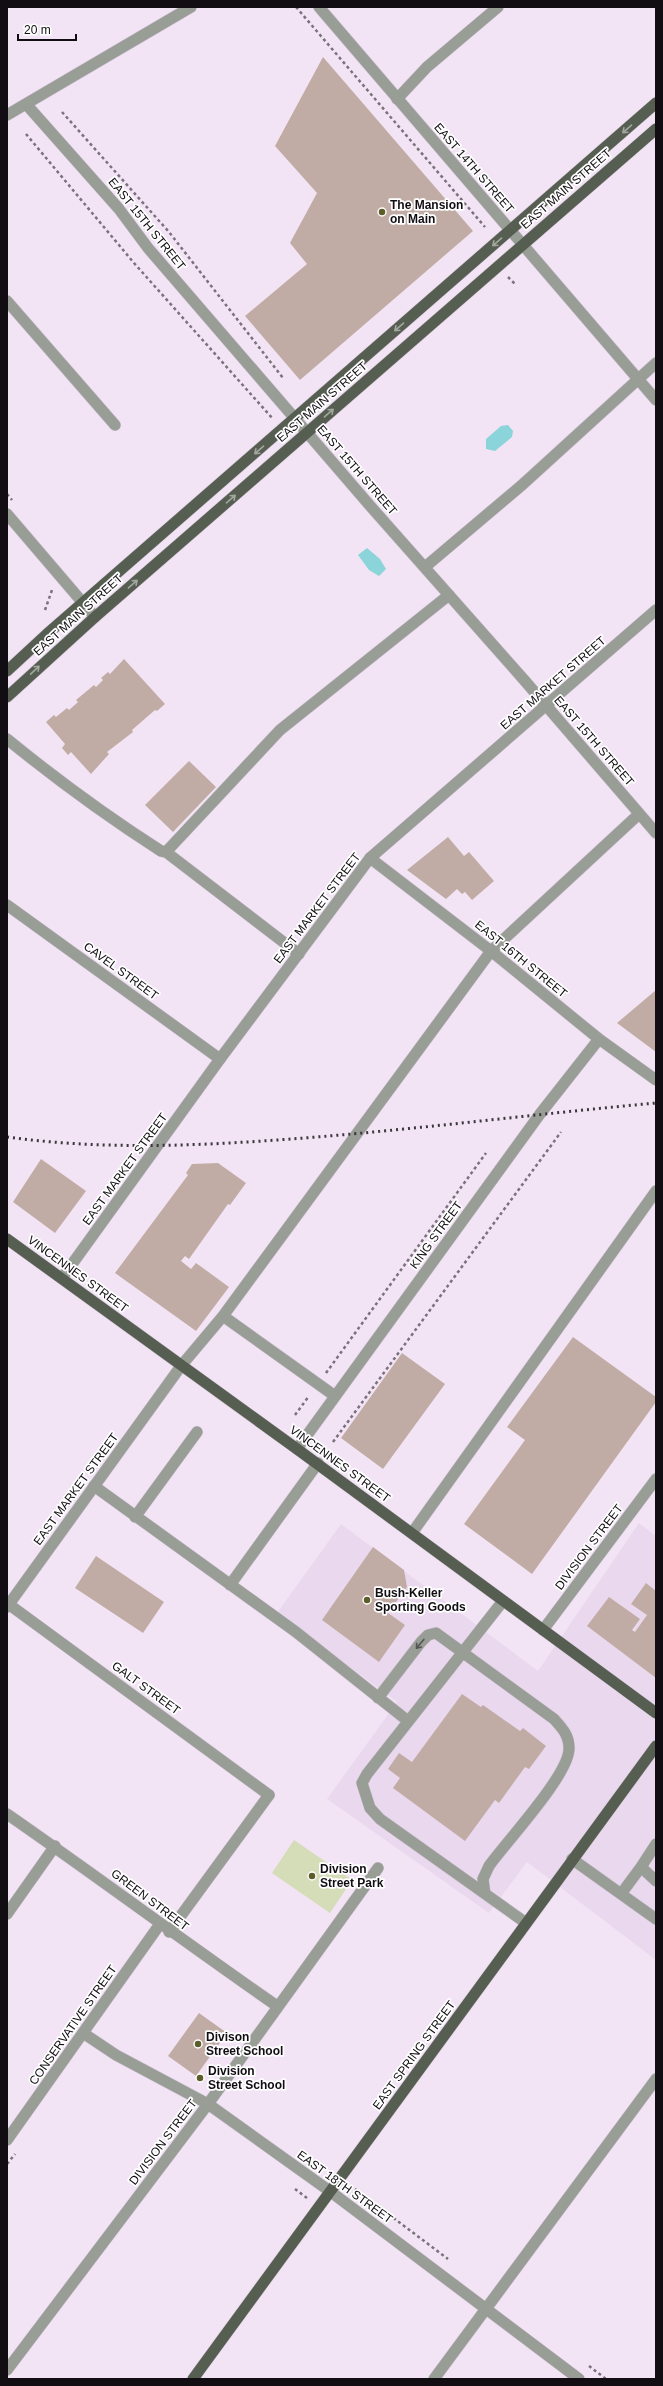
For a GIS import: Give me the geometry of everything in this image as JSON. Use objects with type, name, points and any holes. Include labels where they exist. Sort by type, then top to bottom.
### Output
[{"type":"main road","name":"EAST MAIN STREET","points":[[7,671],[83,602],[656,103]]},
{"type":"main road","name":"EAST MAIN STREET","points":[[7,697],[95,616],[656,129]]},
{"type":"main road","name":"VINCENNES STREET","points":[[7,1239],[181,1366],[318,1463],[656,1713]]},
{"type":"main road","name":"EAST SPRING STREET","points":[[192,2379],[331,2192],[656,1746]]},
{"type":"street","points":[[7,115],[191,7]]},
{"type":"street","name":"EAST 14TH STREET","points":[[319,7],[656,400]]},
{"type":"street","points":[[397,98],[427,67],[498,7]]},
{"type":"street","name":"EAST 15TH STREET","points":[[26,104],[119,209],[148,248],[294,418],[547,706],[656,833]]},
{"type":"street","points":[[7,301],[115,425]]},
{"type":"street","points":[[425,567],[522,484],[656,363]]},
{"type":"street","points":[[7,514],[95,616]]},
{"type":"street","points":[[166,852],[280,730],[449,595]]},
{"type":"street","name":"EAST MARKET STREET","points":[[62,1278],[220,1059],[370,858],[656,610]]},
{"type":"street","points":[[7,739],[42,768],[132,833],[161,851],[166,852],[299,954]]},
{"type":"street","name":"EAST MARKET STREET","points":[[8,1604],[181,1366],[223,1316],[491,951],[640,814]]},
{"type":"street","name":"EAST 16TH STREET","points":[[370,858],[491,951],[599,1039],[656,1080]]},
{"type":"street","name":"CAVEL STREET","points":[[7,905],[220,1059]]},
{"type":"street","name":"KING STREET","points":[[298,1449],[540,1114],[599,1039]]},
{"type":"street","points":[[412,1533],[656,1191]]},
{"type":"street","points":[[223,1316],[317,1385],[335,1396]]},
{"type":"street","points":[[136,1517],[197,1432]]},
{"type":"street","points":[[230,1585],[318,1463]]},
{"type":"street","name":"DIVISION STREET","points":[[543,1630],[656,1479]]},
{"type":"street","points":[[94,1486],[296,1632],[408,1721]]},
{"type":"street","points":[[503,1601],[408,1721],[362,1783],[370,1808],[380,1818],[411,1842],[526,1923]]},
{"type":"street","name":"GALT STREET","points":[[8,1604],[269,1795],[170,1932]]},
{"type":"street","points":[[378,1698],[428,1635],[436,1633],[462,1654],[554,1719],[568,1737],[569,1749],[562,1770],[489,1866],[483,1879],[485,1894]]},
{"type":"street","name":"GREEN STREET","points":[[7,1814],[55,1846],[170,1932],[277,2006]]},
{"type":"street","points":[[621,1894],[642,1867],[656,1844]]},
{"type":"street","points":[[7,1914],[55,1846]]},
{"type":"street","points":[[572,1860],[656,1919]]},
{"type":"street","points":[[642,1867],[656,1881]]},
{"type":"street","name":"DIVISION STREET","points":[[7,2370],[208,2104],[277,2006],[378,1868]]},
{"type":"street","name":"CONSERVATIVE STREET","points":[[7,2140],[160,1924]]},
{"type":"street","name":"EAST 18TH STREET","points":[[83,2033],[116,2055],[208,2104],[331,2192],[579,2379]]},
{"type":"street","points":[[434,2379],[656,2079]]},
{"type":"path","points":[[296,7],[484,226]]},
{"type":"path","points":[[62,112],[169,232],[284,381]]},
{"type":"path","points":[[26,134],[134,263],[269,415]]},
{"type":"path","points":[[333,1442],[561,1132]]},
{"type":"path","points":[[295,1415],[486,1153]]},
{"type":"shaded area","points":[[639,1523],[656,1536],[656,1960],[527,1862],[489,1913],[327,1799],[397,1702],[277,1613],[341,1524],[538,1671]]},
{"type":"green space","name":"Division Street Park","points":[[294,1840],[352,1880],[330,1913],[272,1873]]},
{"type":"water","points":[[508,425],[513,431],[512,437],[495,451],[486,449],[486,439],[501,426]]},
{"type":"water","points":[[367,548],[380,559],[386,569],[379,576],[369,570],[358,555]]},
{"type":"building","name":"The Mansion on Main","points":[[323,57],[473,231],[300,380],[245,316],[307,264],[290,243],[317,193],[275,146]]},
{"type":"building","points":[[124,659],[165,704],[157,711],[155,710],[132,730],[133,732],[107,752],[109,754],[91,774],[71,752],[68,755],[62,748],[65,744],[46,722],[54,715],[56,717],[67,708],[69,710],[78,702],[76,700],[94,685],[96,687],[103,680],[101,678],[108,672],[110,674]]},
{"type":"building","points":[[189,761],[216,787],[173,832],[145,805]]},
{"type":"building","points":[[448,837],[464,856],[469,852],[494,881],[472,900],[465,892],[462,894],[457,889],[446,899],[407,870]]},
{"type":"building","points":[[656,990],[656,1052],[617,1023]]},
{"type":"building","points":[[41,1159],[86,1191],[55,1233],[13,1202]]},
{"type":"building","points":[[218,1163],[246,1183],[230,1205],[228,1204],[189,1259],[185,1256],[181,1261],[191,1269],[196,1263],[229,1287],[196,1331],[115,1273],[188,1175],[186,1173],[192,1164]]},
{"type":"building","points":[[573,1337],[656,1397],[656,1402],[532,1574],[464,1524],[525,1440],[507,1427]]},
{"type":"building","points":[[402,1353],[445,1384],[383,1469],[341,1438]]},
{"type":"building","name":"Bush-Keller Sporting Goods","points":[[373,1547],[404,1570],[407,1587],[388,1613],[405,1625],[379,1662],[322,1620]]},
{"type":"building","points":[[96,1556],[164,1602],[143,1633],[75,1588]]},
{"type":"building","points":[[646,1583],[656,1591],[656,1678],[587,1626],[609,1597],[640,1619],[632,1630],[635,1632],[647,1615],[631,1604]]},
{"type":"building","points":[[462,1694],[481,1707],[483,1705],[520,1731],[523,1728],[546,1746],[529,1769],[525,1767],[499,1803],[495,1800],[465,1841],[393,1788],[400,1778],[388,1769],[399,1753],[412,1762]]},
{"type":"building","name":"Divison Street School","points":[[199,2013],[227,2033],[196,2076],[168,2056]]},
{"type":"railway","points":[[7,1137],[78,1144],[149,1146],[184,1145],[291,1139],[382,1131],[656,1103]]},
{"type":"place","name":"The Mansion on Main","points":[[382,212]]},
{"type":"place","name":"Bush-Keller Sporting Goods","points":[[367,1600]]},
{"type":"place","name":"Division Street Park","points":[[312,1876]]},
{"type":"place","name":"Divison Street School","points":[[198,2044]]},
{"type":"place","name":"Division Street School","points":[[200,2078]]}]
